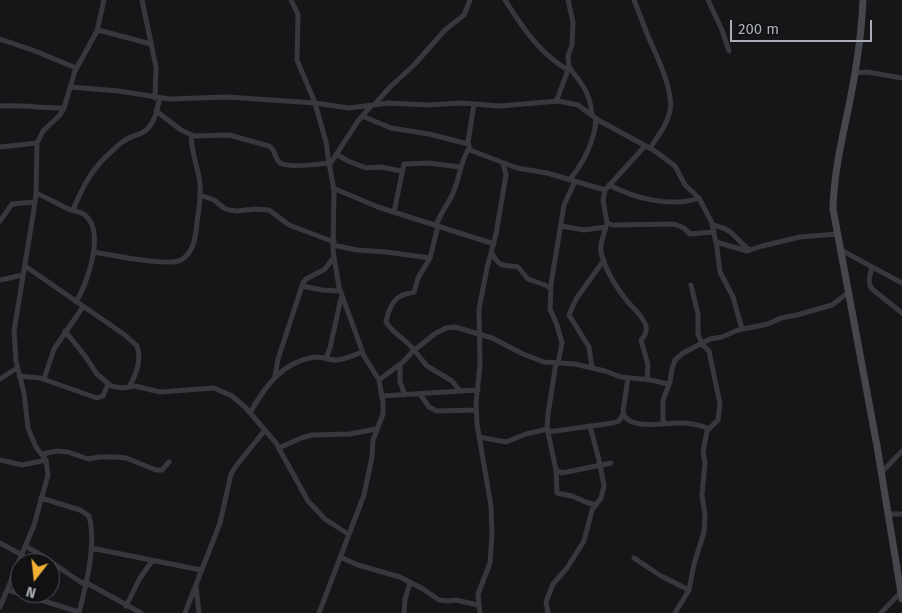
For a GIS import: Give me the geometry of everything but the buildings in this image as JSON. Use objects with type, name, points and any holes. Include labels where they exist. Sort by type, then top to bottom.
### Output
[{"type":"street","points":[[23,553],[34,524],[48,475],[46,460],[32,439],[28,428],[24,393],[17,368],[14,331],[35,202],[37,143],[43,131],[60,115],[64,108],[76,68],[98,30],[104,0]]},
{"type":"street","points":[[72,210],[85,183],[96,168],[128,138],[148,129],[156,111],[158,98],[156,67],[142,0]]},
{"type":"street","points":[[291,0],[298,14],[297,60],[315,103],[326,142],[333,188],[334,257],[341,294],[362,352],[368,365],[379,380],[384,414],[373,440],[372,457],[364,494],[319,613]]},
{"type":"street","points":[[329,164],[362,116],[464,14],[470,0]]},
{"type":"street","points":[[506,0],[527,33],[547,55],[568,69],[587,91],[594,117],[594,134],[564,205],[551,289],[550,309],[558,325],[562,343],[548,414],[548,431],[556,470],[557,493],[575,496],[596,505]]},
{"type":"street","points":[[556,102],[568,69],[568,56],[572,45],[573,22],[568,0]]},
{"type":"street","points":[[634,0],[668,89],[670,110],[662,130],[605,190],[603,200],[607,224],[601,246],[604,260],[615,284],[625,299],[643,318],[646,328],[641,341],[648,365],[647,379]]},
{"type":"street","points":[[708,0],[722,30],[729,51]]},
{"type":"street","points":[[863,0],[855,73],[843,127],[833,189],[833,209],[882,472],[902,596],[881,613]]},
{"type":"street","points":[[98,30],[151,44]]},
{"type":"street","points":[[0,39],[76,68]]},
{"type":"street","points":[[855,73],[867,72],[902,78]]},
{"type":"street","points":[[71,87],[119,91],[179,100],[227,97],[315,103],[349,108],[389,103],[427,105],[451,103],[510,106],[556,102],[578,105],[594,117],[647,147],[675,166],[686,185],[700,198],[708,213],[714,232],[720,272],[733,297],[742,329]]},
{"type":"street","points":[[460,391],[452,381],[427,366],[409,344],[397,336],[386,322],[392,304],[396,299],[403,294],[414,292],[418,278],[430,258],[442,211],[453,194],[468,146],[474,104]]},
{"type":"street","points":[[0,106],[18,105],[36,108],[64,108]]},
{"type":"street","points":[[156,111],[181,130],[191,135],[199,137],[229,135],[269,146],[272,148],[278,162],[282,164],[296,166],[329,164]]},
{"type":"street","points":[[362,116],[391,128],[429,134],[468,146],[474,152],[517,168],[547,173],[605,190]]},
{"type":"street","points":[[94,252],[158,262],[177,262],[183,259],[192,248],[200,195],[198,171],[192,153],[191,135]]},
{"type":"street","points":[[0,146],[37,143]]},
{"type":"street","points":[[336,154],[366,168],[382,167],[401,171]]},
{"type":"street","points":[[480,613],[478,594],[490,563],[492,534],[491,506],[476,410],[480,301],[494,244],[506,175],[503,163]]},
{"type":"street","points":[[394,212],[401,171],[404,164],[444,164],[460,167]]},
{"type":"street","points":[[609,184],[617,189],[648,199],[686,201],[700,198]]},
{"type":"street","points":[[333,188],[394,212],[494,244]]},
{"type":"street","points":[[36,193],[84,214],[91,223],[95,245],[94,252],[86,280],[76,302]]},
{"type":"street","points":[[200,195],[214,200],[229,210],[269,210],[289,225],[334,243],[358,250],[430,258]]},
{"type":"street","points":[[0,221],[12,204],[35,202]]},
{"type":"street","points":[[561,226],[584,230],[607,224],[674,224],[693,235],[714,232]]},
{"type":"street","points":[[712,225],[726,229],[750,250]]},
{"type":"street","points":[[716,242],[743,251],[800,237],[838,234]]},
{"type":"street","points":[[841,250],[902,284]]},
{"type":"street","points":[[491,253],[501,266],[518,267],[528,279],[551,289]]},
{"type":"street","points":[[276,376],[278,359],[302,286],[306,279],[325,269],[334,257]]},
{"type":"street","points":[[592,368],[589,347],[569,315],[576,299],[604,260]]},
{"type":"street","points":[[25,266],[125,335],[137,346],[138,362],[129,387]]},
{"type":"street","points":[[872,267],[869,285],[902,313]]},
{"type":"street","points":[[0,280],[23,275]]},
{"type":"street","points":[[675,613],[689,590],[694,564],[701,546],[705,522],[702,495],[705,463],[703,452],[708,428],[718,420],[720,404],[712,373],[709,351],[702,344],[698,334],[698,314],[691,285]]},
{"type":"street","points":[[302,286],[341,294]]},
{"type":"street","points":[[663,424],[663,400],[675,360],[688,350],[710,339],[722,337],[742,329],[768,324],[781,318],[832,305],[849,292]]},
{"type":"street","points":[[326,358],[332,343],[341,294]]},
{"type":"street","points":[[44,380],[54,348],[83,307]]},
{"type":"street","points":[[379,380],[436,333],[455,326],[505,343],[535,359],[575,364],[628,378],[647,379],[668,384]]},
{"type":"street","points":[[65,331],[97,374],[108,384],[116,388],[141,387],[160,392],[214,388],[232,396],[250,412],[279,448],[308,502],[325,519],[348,534]]},
{"type":"street","points":[[250,412],[276,376],[307,359],[340,359],[362,352]]},
{"type":"street","points":[[400,364],[400,382],[405,395]]},
{"type":"street","points":[[0,379],[17,368]]},
{"type":"street","points":[[20,376],[44,380],[97,398],[102,396],[108,384]]},
{"type":"street","points":[[479,437],[506,442],[526,434],[619,421],[623,414],[624,395],[628,378]]},
{"type":"street","points":[[382,396],[478,390]]},
{"type":"street","points":[[420,394],[429,407],[437,411],[476,410]]},
{"type":"street","points":[[623,414],[630,422],[644,424],[683,423],[708,428]]},
{"type":"street","points":[[548,613],[546,602],[553,584],[567,568],[584,541],[589,528],[591,514],[602,498],[603,477],[590,426]]},
{"type":"street","points":[[185,613],[220,524],[231,474],[265,430]]},
{"type":"street","points":[[279,448],[312,435],[350,434],[376,430]]},
{"type":"street","points":[[42,454],[57,451],[68,452],[88,459],[99,457],[126,458],[156,470],[162,470],[170,462]]},
{"type":"street","points":[[882,472],[902,452]]},
{"type":"street","points":[[0,460],[22,465],[46,460]]},
{"type":"street","points":[[556,470],[562,473],[611,463]]},
{"type":"street","points":[[8,590],[79,613],[91,548],[90,516],[42,498]]},
{"type":"street","points":[[889,514],[902,514]]},
{"type":"street","points":[[0,543],[18,553]]},
{"type":"street","points":[[25,546],[49,559],[58,568],[141,613]]},
{"type":"street","points":[[91,548],[201,570]]},
{"type":"street","points":[[340,557],[358,565],[400,578],[423,589],[439,600],[448,602],[456,600],[478,605]]},
{"type":"street","points":[[634,558],[661,576],[689,590]]},
{"type":"street","points":[[126,613],[140,578],[152,561]]},
{"type":"street","points":[[404,613],[405,599],[410,583]]},
{"type":"street","points":[[196,584],[199,613]]},
{"type":"street","points":[[0,607],[10,585]]}]
